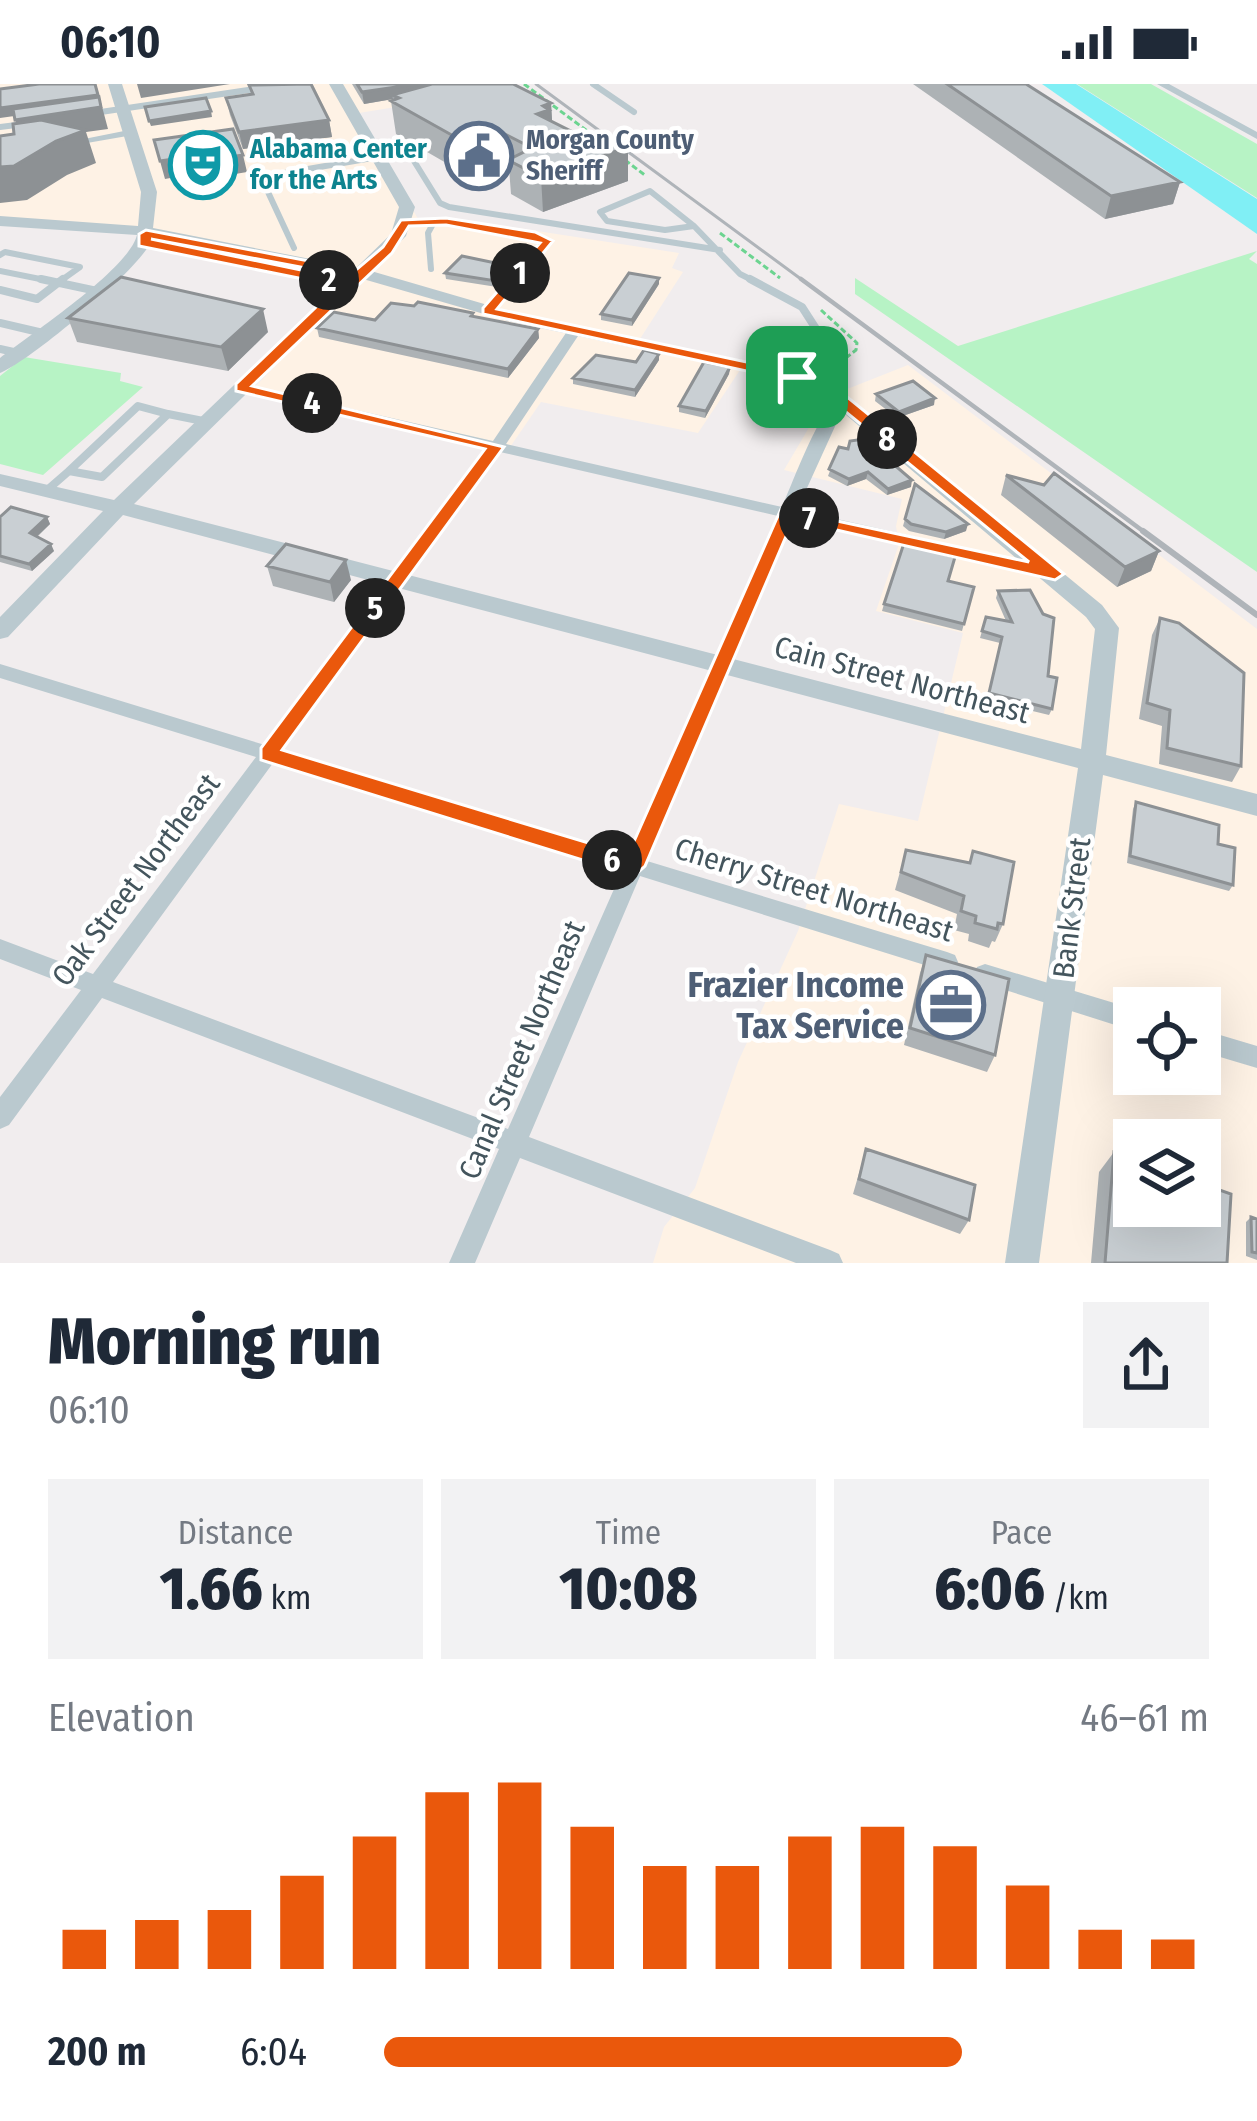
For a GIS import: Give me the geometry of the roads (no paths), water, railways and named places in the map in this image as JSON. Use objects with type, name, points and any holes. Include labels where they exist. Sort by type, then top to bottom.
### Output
[{"type":"street","points":[[0,367],[9,351],[43,333],[98,291],[145,239],[149,200],[115,84]]},
{"type":"street","points":[[0,631],[117,508],[387,250],[405,223],[407,208],[336,84]]},
{"type":"street","points":[[1162,84],[1257,136]]},
{"type":"street","points":[[45,147],[130,133]]},
{"type":"street","points":[[85,224],[149,200]]},
{"type":"street","points":[[149,200],[176,228],[211,245]]},
{"type":"street","points":[[0,221],[85,224],[353,279],[411,286],[460,299],[464,305]]},
{"type":"street","points":[[0,232],[211,245],[449,307],[464,305],[797,377],[840,400],[1055,574]]},
{"type":"street","points":[[387,250],[411,286]]},
{"type":"street","name":"Oak Street Northeast","points":[[0,1117],[496,447],[575,330]]},
{"type":"street","points":[[242,388],[1055,574]]},
{"type":"street","name":"Canal Street Northeast","points":[[462,1263],[840,400]]},
{"type":"street","name":"Cain Street Northeast","points":[[0,480],[1257,805]]},
{"type":"street","name":"Bank Street","points":[[1022,1263],[1107,628],[1055,574]]},
{"type":"street","name":"Cherry Street Northeast","points":[[0,670],[1113,1014]]},
{"type":"street","points":[[0,949],[513,1147],[830,1263]]},
{"type":"street","points":[[1221,1047],[1257,1058]]},
{"type":"lane","points":[[593,84],[634,112]]},
{"type":"lane","points":[[87,115],[267,88]]},
{"type":"lane","points":[[0,128],[44,121]]},
{"type":"lane","points":[[294,248],[261,177],[398,144],[407,149],[440,203],[449,207],[554,220],[590,232],[720,250]]},
{"type":"lane","points":[[694,226],[665,230],[608,221],[600,212],[650,191],[694,226],[740,274],[808,314],[820,335],[819,343],[797,377]]},
{"type":"lane","points":[[431,269],[428,233],[434,222]]},
{"type":"lane","points":[[405,223],[434,222],[547,241],[488,311]]},
{"type":"lane","points":[[0,255],[5,252],[80,267],[37,298],[0,290]]},
{"type":"lane","points":[[0,271],[98,291]]},
{"type":"lane","points":[[0,323],[43,333]]},
{"type":"lane","points":[[46,490],[137,406],[208,422]]},
{"type":"lane","points":[[69,471],[102,477],[168,413]]},
{"type":"water","points":[[1042,84],[1076,84],[1257,199],[1257,234]]},
{"type":"railway","points":[[536,84],[805,282]]},
{"type":"railway","points":[[801,279],[1147,534]]},
{"type":"railway","points":[[1143,531],[1257,615]]},
{"type":"place","name":"Morgan County Sheriff","points":[[479,156]]},
{"type":"place","name":"Alabama Center for the Arts","points":[[203,165]]},
{"type":"place","name":"Frazier Income Tax Service","points":[[951,1005]]}]
